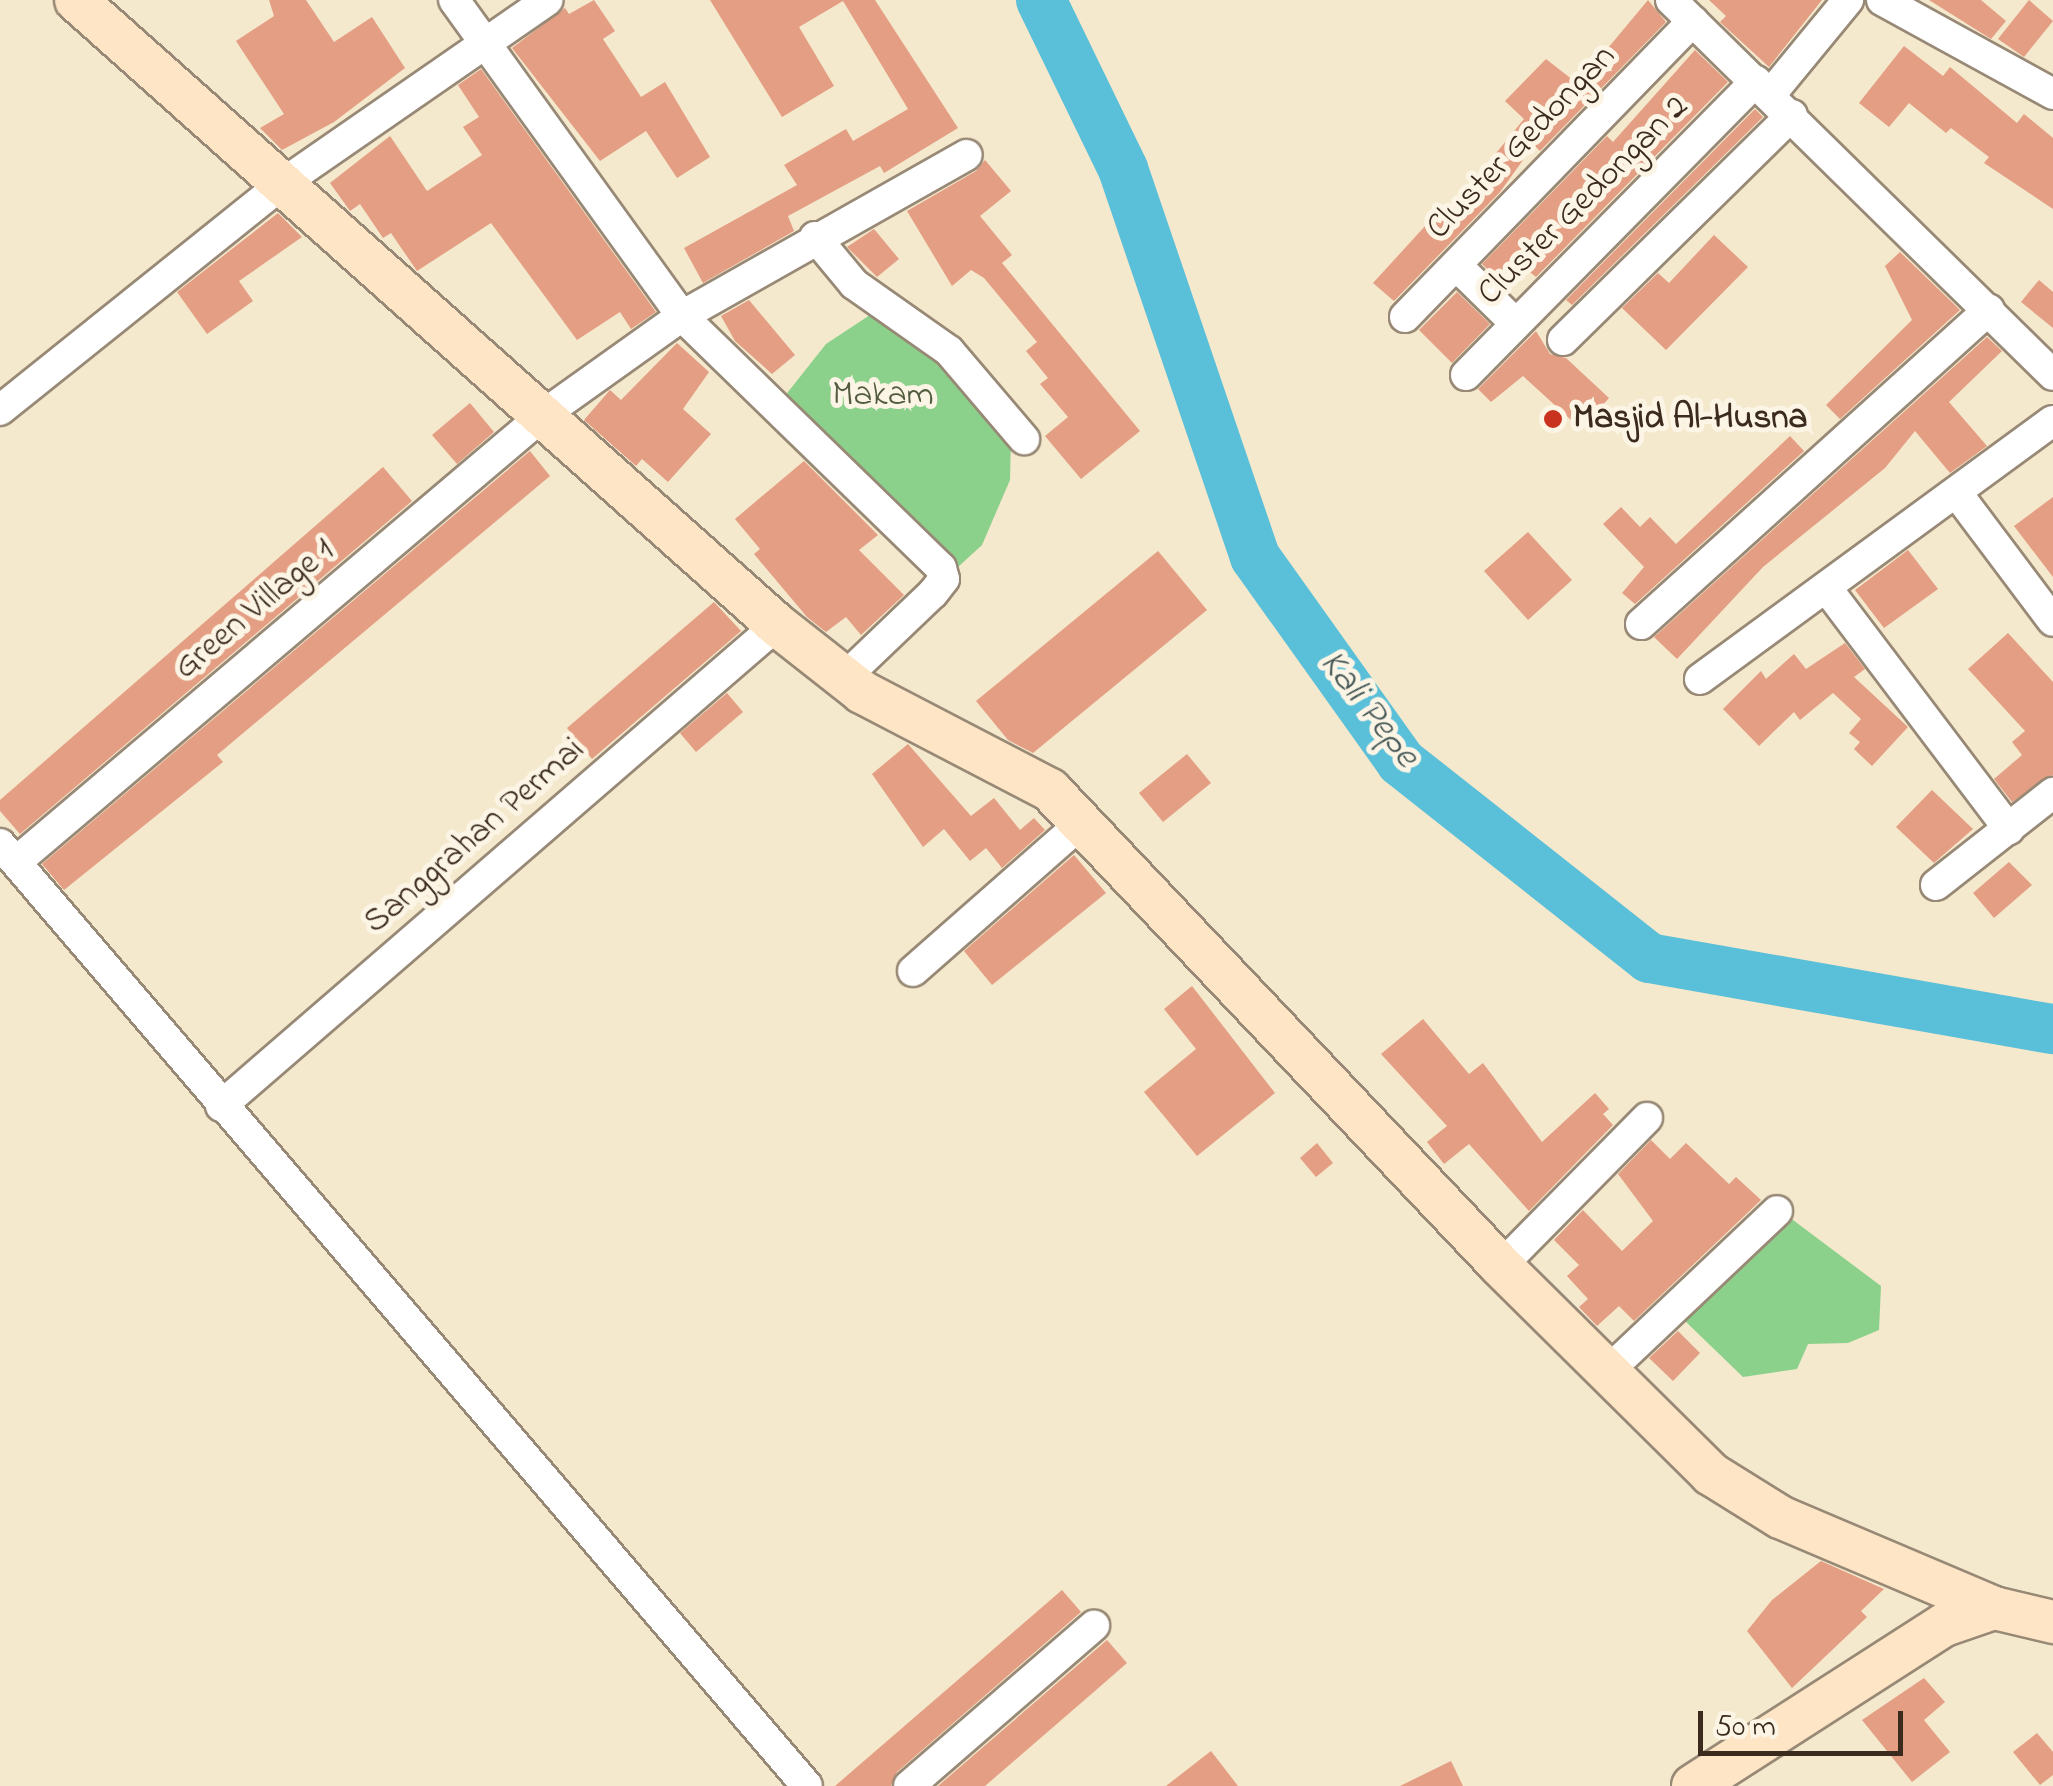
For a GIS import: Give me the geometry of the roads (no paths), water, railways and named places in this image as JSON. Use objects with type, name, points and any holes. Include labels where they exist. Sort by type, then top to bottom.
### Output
[{"type":"street","points":[[76,0],[777,625],[844,678],[920,727],[1036,779],[1084,821],[1501,1266],[1737,1493],[1994,1608],[2050,1616]]},
{"type":"street","points":[[454,0],[682,316],[941,568],[944,579],[933,593],[844,678]]},
{"type":"street","points":[[0,410],[282,184],[548,0]]},
{"type":"street","points":[[1671,0],[2053,375]]},
{"type":"street","points":[[1563,340],[1773,97],[1848,0]]},
{"type":"street","points":[[1882,0],[2053,94]]},
{"type":"street","name":"Cluster Gedongan","points":[[1405,317],[1694,21]]},
{"type":"street","name":"Cluster Gedongan 2","points":[[1466,375],[1516,324],[1773,97]]},
{"type":"street","name":"Green Village 1","points":[[8,853],[542,416],[682,316],[815,237],[966,155]]},
{"type":"street","points":[[815,237],[854,284],[949,351],[1024,439]]},
{"type":"street","points":[[1456,264],[1516,324]]},
{"type":"street","points":[[1642,624],[1989,310]]},
{"type":"street","points":[[1700,680],[1958,496],[2053,421]]},
{"type":"street","points":[[1958,496],[2053,620]]},
{"type":"street","points":[[1828,590],[2008,828]]},
{"type":"street","name":"Sanggrahan Permai","points":[[221,1106],[777,625]]},
{"type":"street","points":[[1936,886],[2053,793]]},
{"type":"street","points":[[914,971],[1084,821]]},
{"type":"street","points":[[8,853],[807,1786]]},
{"type":"street","points":[[1501,1266],[1647,1118]]},
{"type":"street","points":[[1607,1372],[1777,1211]]},
{"type":"street","points":[[1692,1786],[1944,1625],[1994,1608]]},
{"type":"street","points":[[909,1786],[1094,1626]]},
{"type":"waterway","name":"Kali Pepe","points":[[1041,0],[1123,169],[1255,557],[1401,762],[1649,958],[2053,1029]]},
{"type":"place","name":"Masjid Al-Husna","points":[[1553,419]]},
{"type":"park label","name":"Makam","points":[[883,396]]}]
